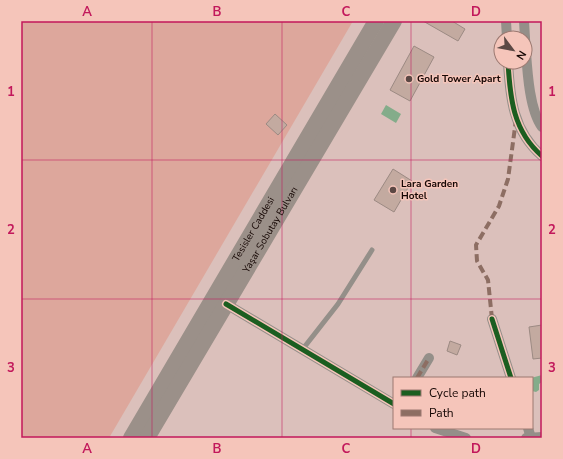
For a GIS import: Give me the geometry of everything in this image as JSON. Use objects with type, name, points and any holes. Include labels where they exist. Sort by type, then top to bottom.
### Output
[{"type":"main road","name":"Tesisler Caddesi","points":[[131,438],[376,21]]},
{"type":"main road","name":"Yaşar Sobutay Bulvarı","points":[[147,438],[394,21]]},
{"type":"street","points":[[508,70],[509,84],[516,120],[529,142],[542,156]]},
{"type":"street","points":[[527,70],[535,111],[542,127]]},
{"type":"street","points":[[226,304],[393,403]]},
{"type":"street","points":[[492,319],[511,377]]},
{"type":"street","points":[[418,377],[429,358]]},
{"type":"street","points":[[438,429],[466,438]]},
{"type":"street","points":[[529,435],[542,437]]},
{"type":"lane","points":[[302,350],[338,304],[372,250]]},
{"type":"shaded area","points":[[21,21],[353,21],[109,438],[21,438]]},
{"type":"shaded area","points":[[386,105],[401,114],[396,123],[381,114]]},
{"type":"shaded area","points":[[542,375],[542,382],[539,384],[539,390],[536,392],[533,391],[533,377]]},
{"type":"building","points":[[423,21],[452,21],[465,29],[458,41]]},
{"type":"building","name":"Gold Tower Apart","points":[[414,46],[434,57],[410,101],[390,90]]},
{"type":"building","points":[[275,114],[287,125],[278,135],[266,124]]},
{"type":"building","name":"Lara Garden Hotel","points":[[393,169],[412,181],[394,212],[374,200]]},
{"type":"building","points":[[542,325],[542,358],[533,359],[529,327]]},
{"type":"building","points":[[450,341],[461,345],[457,355],[447,351]]},
{"type":"marked path","points":[[492,319],[488,280],[477,261],[476,245],[499,206],[508,179],[516,120]]},
{"type":"marked path","points":[[418,377],[429,358]]},
{"type":"cycle path","points":[[509,70],[512,101],[519,125],[532,146],[542,156]]},
{"type":"cycle path","points":[[226,304],[393,403]]},
{"type":"cycle path","points":[[492,319],[511,377]]},
{"type":"place","name":"Gold Tower Apart","points":[[409,79]]},
{"type":"place","name":"Lara Garden Hotel","points":[[393,190]]}]
